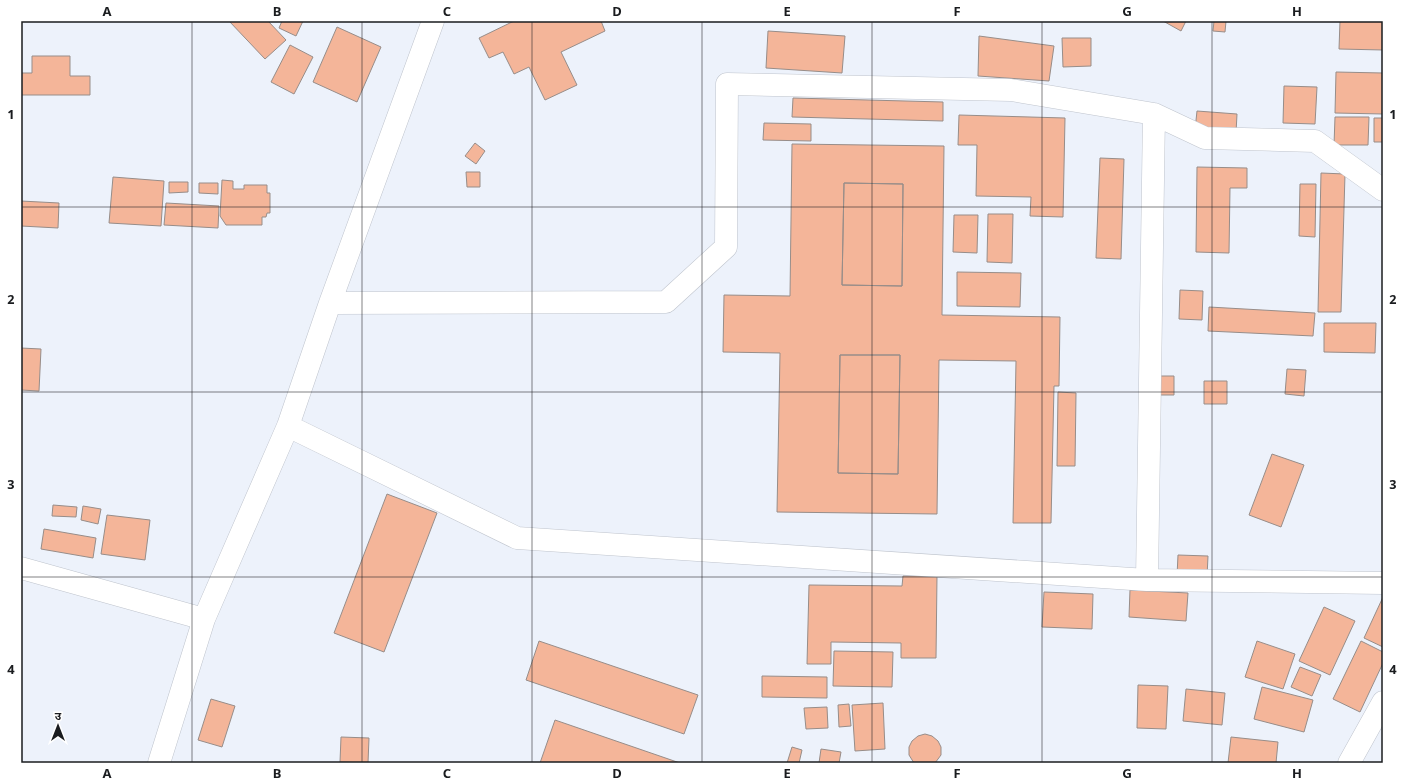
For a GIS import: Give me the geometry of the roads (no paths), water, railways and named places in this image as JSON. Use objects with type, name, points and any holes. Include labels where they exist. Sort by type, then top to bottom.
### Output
[{"type":"street","points":[[159,763],[204,619],[288,426],[330,304],[433,21]]},
{"type":"street","points":[[330,304],[666,302],[726,247],[727,84],[1011,90],[1154,114],[1205,138],[1315,141],[1383,190]]},
{"type":"street","points":[[1147,580],[1154,114]]},
{"type":"street","points":[[288,426],[517,538],[1147,580],[1383,583]]},
{"type":"street","points":[[21,568],[204,619]]},
{"type":"street","points":[[1349,763],[1383,702]]}]
